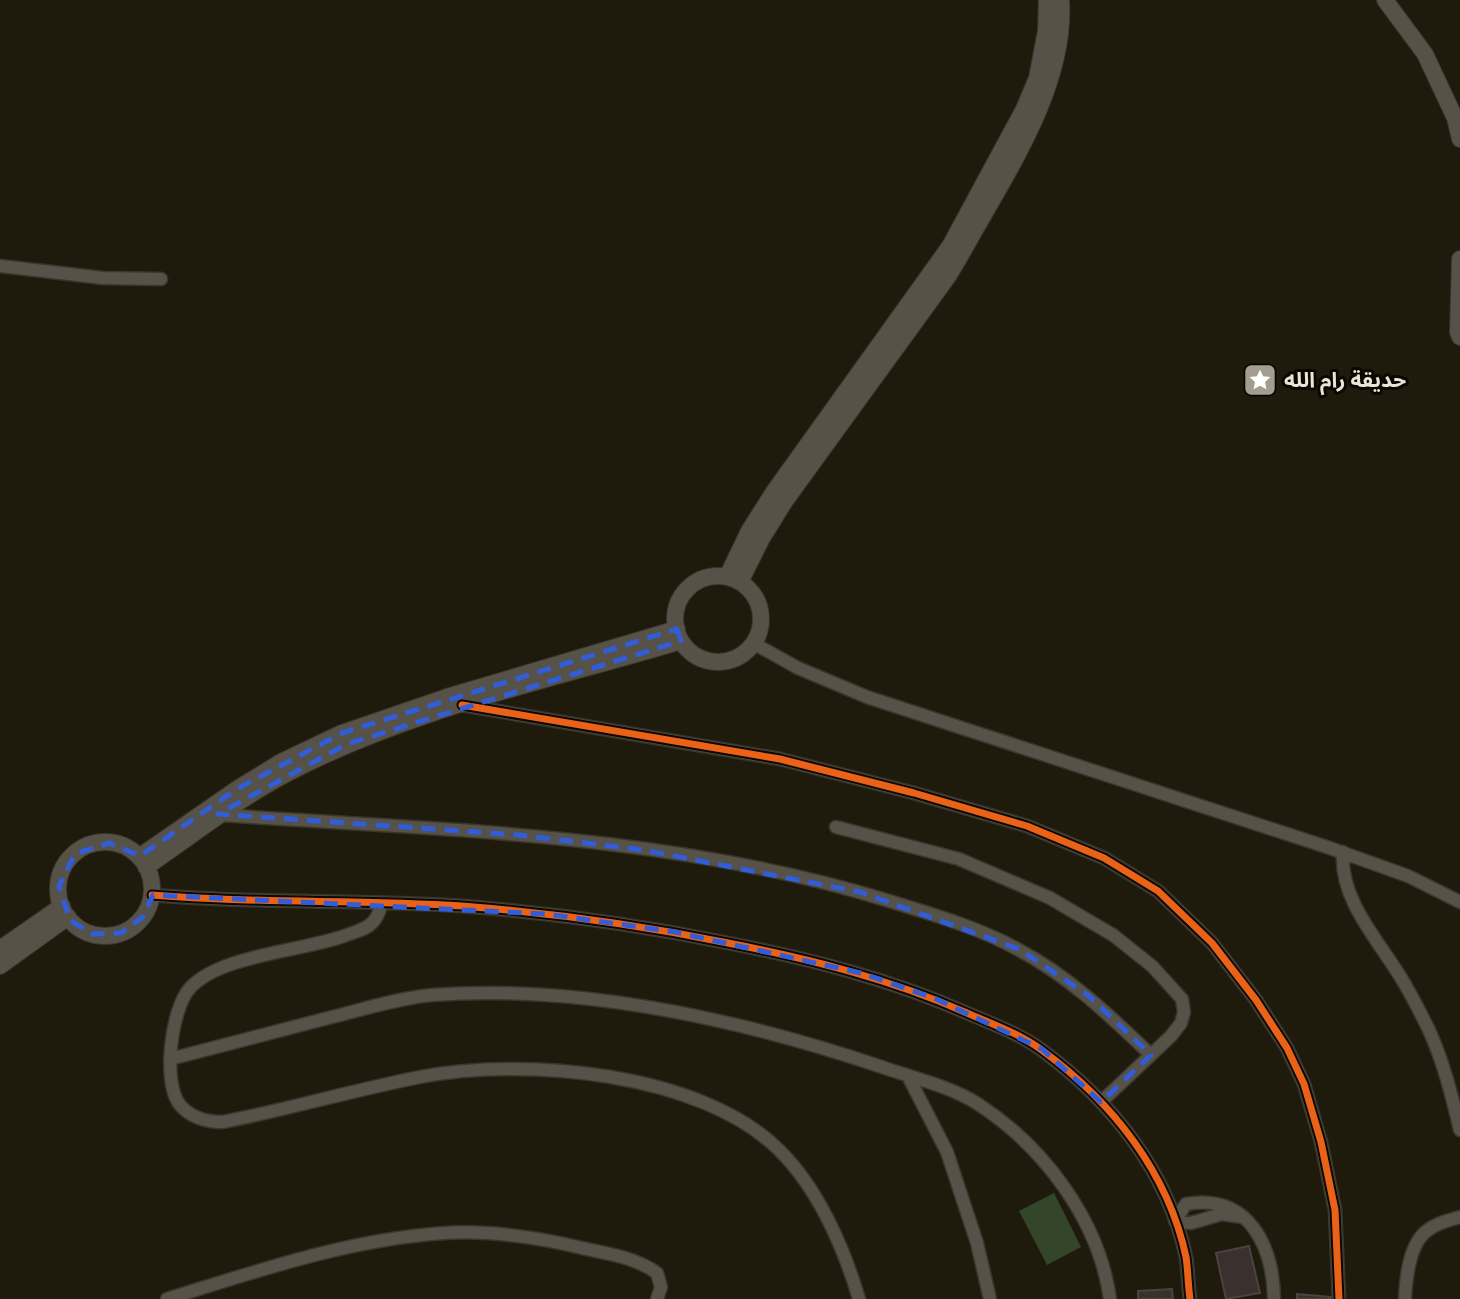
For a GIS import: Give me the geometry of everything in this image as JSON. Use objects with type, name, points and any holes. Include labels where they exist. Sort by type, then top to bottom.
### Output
[{"type":"street","points":[[733,580],[749,531],[773,493],[950,246],[1024,109],[1037,78],[1046,31],[1047,0]]},
{"type":"street","points":[[733,580],[785,501],[949,275],[968,242],[1037,115],[1051,83],[1061,32],[1061,0]]},
{"type":"street","points":[[1385,0],[1425,54],[1455,118],[1460,139]]},
{"type":"street","points":[[1460,259],[1460,337]]},
{"type":"street","points":[[0,265],[103,278],[161,279]]},
{"type":"street","points":[[705,578],[733,580],[751,591],[759,606],[761,622],[754,643],[740,656],[715,662],[699,657],[679,635],[676,608],[684,592],[705,578]]},
{"type":"street","points":[[142,862],[287,773],[347,744],[679,635]]},
{"type":"street","points":[[142,862],[237,789],[281,762],[342,733],[505,679],[679,635]]},
{"type":"street","points":[[754,643],[798,668],[867,697],[1343,852],[1408,876],[1460,902]]},
{"type":"street","points":[[462,705],[780,759],[914,793],[1027,826],[1104,858],[1158,891],[1212,943],[1256,1000],[1287,1048],[1304,1084],[1321,1142],[1335,1210],[1339,1299]]},
{"type":"street","points":[[221,815],[519,835],[631,848],[702,858],[860,892],[975,929],[1019,950],[1058,973],[1089,996],[1151,1055]]},
{"type":"street","points":[[835,827],[959,859],[1050,898],[1113,935],[1152,966],[1182,999],[1184,1012],[1181,1023],[1101,1102]]},
{"type":"street","points":[[108,843],[127,848],[142,862],[152,884],[152,895],[143,917],[136,925],[112,936],[92,934],[76,926],[65,911],[59,895],[60,877],[68,861],[83,849],[108,843]]},
{"type":"street","points":[[1343,852],[1343,873],[1351,896],[1404,983],[1429,1031],[1451,1090],[1460,1130]]},
{"type":"street","points":[[152,895],[461,906],[534,913],[675,932],[776,952],[861,973],[934,998],[1042,1049],[1101,1102],[1129,1133],[1156,1173],[1168,1200],[1186,1258],[1190,1299]]},
{"type":"street","points":[[382,903],[374,922],[365,928],[335,939],[223,967],[190,988],[180,1004],[170,1059],[174,1094],[180,1104],[199,1119],[223,1122],[422,1076],[474,1071],[541,1069],[662,1088],[703,1101],[739,1118],[779,1150],[804,1180],[830,1226],[859,1299]]},
{"type":"street","points":[[0,949],[65,911]]},
{"type":"street","points":[[0,966],[65,911]]},
{"type":"street","points":[[170,1059],[366,1008],[428,995],[495,992],[558,995],[626,1004],[709,1019],[839,1052],[976,1103],[1015,1132],[1067,1190],[1092,1234],[1107,1278],[1110,1299]]},
{"type":"street","points":[[908,1076],[947,1152],[977,1243],[990,1299]]},
{"type":"street","points":[[1175,1221],[1186,1204],[1196,1202],[1226,1205],[1242,1217],[1256,1230],[1267,1250],[1274,1299]]},
{"type":"street","points":[[1405,1299],[1413,1252],[1420,1237],[1428,1229],[1460,1217]]},
{"type":"street","points":[[167,1299],[266,1268],[369,1243],[445,1233],[481,1233],[568,1244],[642,1262],[657,1273],[661,1287],[657,1299]]},
{"type":"highlighted area","points":[[677,629],[681,641],[347,744],[218,814],[519,835],[644,850],[860,892],[1019,949],[1089,996],[1151,1055],[1101,1102],[1042,1049],[934,998],[861,973],[675,932],[546,914],[153,895],[143,917],[121,933],[92,934],[70,920],[59,886],[75,854],[109,843],[140,856],[237,789],[342,733]]},
{"type":"green space","points":[[1054,1193],[1081,1247],[1047,1265],[1019,1211]]},
{"type":"building","points":[[1249,1246],[1260,1293],[1226,1299],[1216,1253]]},
{"type":"building","points":[[1172,1289],[1173,1299],[1138,1299],[1138,1291]]},
{"type":"building","points":[[1297,1294],[1331,1297],[1331,1299],[1297,1299]]},
{"type":"cycle path","points":[[462,705],[780,759],[914,793],[1027,826],[1104,858],[1158,891],[1212,943],[1256,1000],[1287,1048],[1304,1084],[1321,1142],[1335,1210],[1339,1299]]},
{"type":"cycle path","points":[[152,895],[229,900],[462,906],[595,920],[789,956],[879,980],[938,1001],[1025,1039],[1068,1071],[1114,1116],[1134,1141],[1166,1196],[1186,1257],[1190,1299]]},
{"type":"place","name":"حديقة رام الله","points":[[1260,380]]}]
